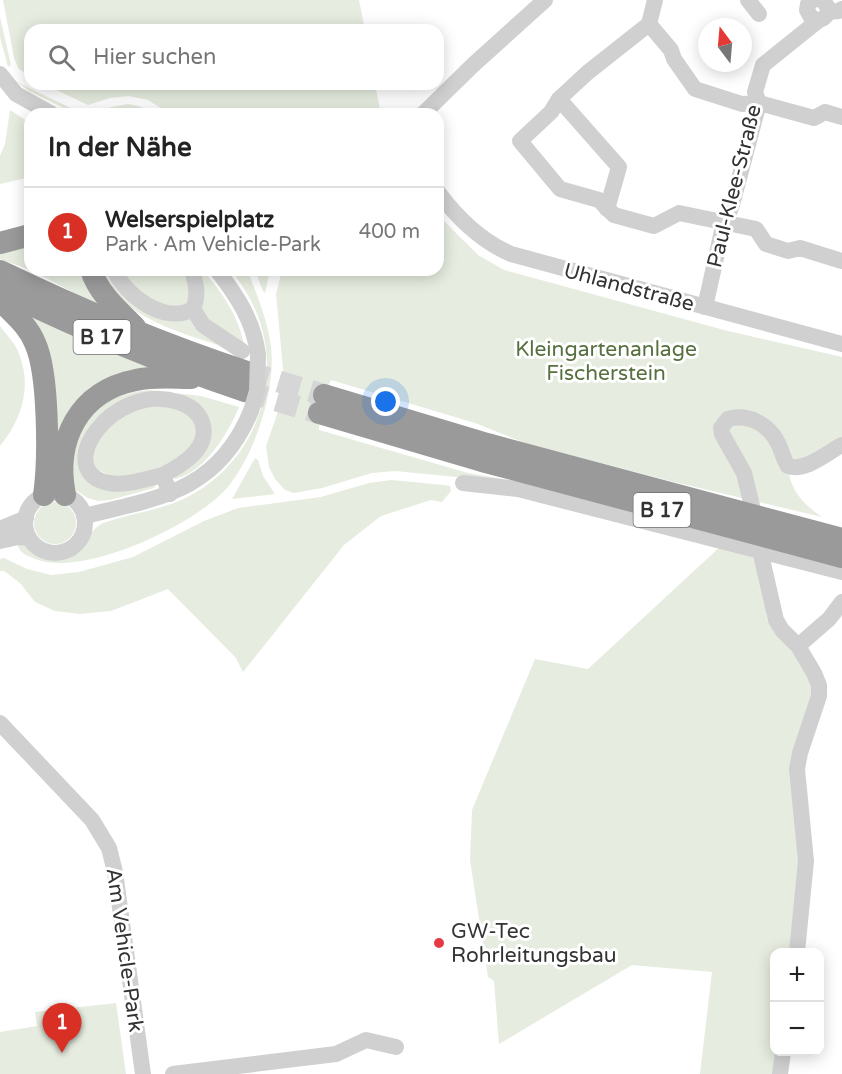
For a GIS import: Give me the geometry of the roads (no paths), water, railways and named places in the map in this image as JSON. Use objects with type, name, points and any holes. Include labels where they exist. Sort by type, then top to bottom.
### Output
[{"type":"highway","points":[[0,243],[24,237]]},
{"type":"highway","name":"B 17","points":[[0,272],[71,305],[248,376]]},
{"type":"highway","points":[[94,276],[110,303],[145,336]]},
{"type":"highway","name":"B 17","points":[[0,290],[138,353],[208,379],[248,376]]},
{"type":"highway","points":[[0,300],[30,332],[42,363],[46,454],[54,495]]},
{"type":"highway","points":[[54,495],[64,444],[75,421],[90,402],[112,388],[138,379],[208,379]]},
{"type":"highway","name":"B 17","points":[[842,539],[498,447],[322,404],[482,461],[842,557]]},
{"type":"street","points":[[429,108],[545,0]]},
{"type":"street","points":[[655,0],[649,24],[587,73],[520,141],[560,189],[599,200],[614,215],[654,226],[679,213],[756,229],[766,244],[788,251],[800,248],[840,258],[842,261]]},
{"type":"street","points":[[748,0],[759,15]]},
{"type":"street","points":[[813,0],[807,7],[812,19],[828,10]]},
{"type":"street","name":"Paul-Klee-Straße","points":[[705,307],[724,223],[732,205],[759,103],[755,92],[763,65],[828,10]]},
{"type":"street","points":[[649,24],[671,50],[674,59],[695,89],[742,104],[759,103],[814,118],[825,112],[842,117]]},
{"type":"street","points":[[0,74],[16,94],[41,108]]},
{"type":"street","points":[[560,99],[619,167],[608,209]]},
{"type":"street","name":"Uhlandstraße","points":[[444,199],[460,219],[495,247],[537,262],[842,344]]},
{"type":"street","points":[[118,276],[123,285],[151,307],[171,313],[187,312],[193,309]]},
{"type":"street","points":[[194,276],[197,288],[193,309],[203,325],[248,376]]},
{"type":"street","points":[[84,516],[170,494],[198,481],[222,460],[238,439],[256,340],[235,293],[222,276]]},
{"type":"street","points":[[152,399],[183,403],[200,417],[204,431],[203,438],[188,459],[163,475],[123,483],[100,481],[94,476],[86,461],[90,440],[95,431],[109,416],[129,405],[152,399]]},
{"type":"street","points":[[752,506],[744,473],[722,434],[721,428],[728,419],[744,417],[765,427],[777,442],[788,466],[795,468],[804,466],[842,445]]},
{"type":"street","points":[[163,475],[170,494]]},
{"type":"street","points":[[463,483],[518,489],[842,572]]},
{"type":"street","points":[[54,495],[79,505],[84,516],[85,524],[81,538],[67,550],[48,552],[40,549],[29,538],[26,530],[26,518],[33,503],[54,495]]},
{"type":"street","points":[[0,529],[26,518]]},
{"type":"street","points":[[0,541],[18,537],[29,538]]},
{"type":"street","points":[[762,559],[776,620],[782,630],[798,646],[819,685],[819,696],[797,769],[806,861],[797,948]]},
{"type":"street","points":[[798,646],[829,619],[842,602]]},
{"type":"street","name":"Am Vehicle-Park","points":[[0,723],[92,820],[109,848],[115,872],[143,1074]]},
{"type":"street","points":[[173,1074],[336,1054],[366,1040],[396,1047]]},
{"type":"street","points":[[780,1074],[782,1056]]},
{"type":"tunnel","points":[[247,372],[324,395]]},
{"type":"tunnel","points":[[245,391],[319,413]]},
{"type":"place","name":"GW-Tec Rohrleitungsbau","points":[[439,943]]},
{"type":"place","name":"Welserspielplatz","points":[[62,1053]]},
{"type":"park label","name":"Kleingartenanlage Fischerstein","points":[[606,361]]}]
